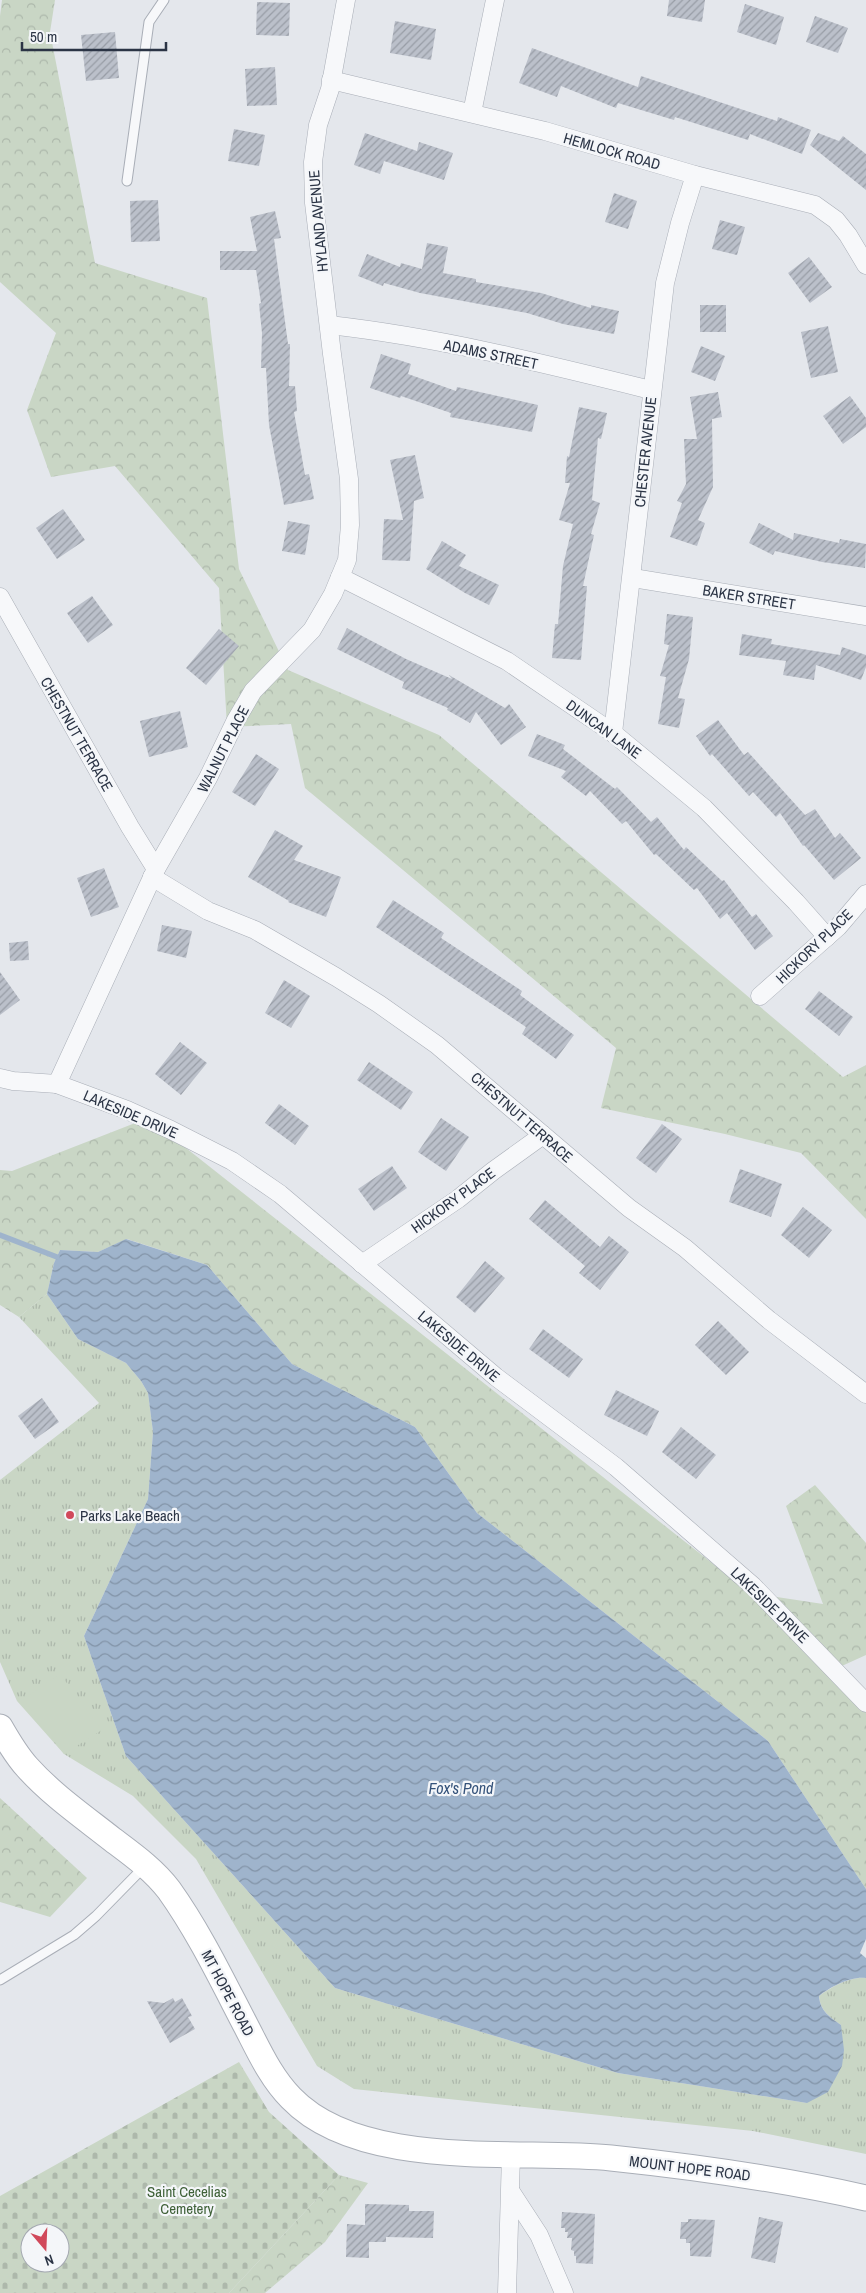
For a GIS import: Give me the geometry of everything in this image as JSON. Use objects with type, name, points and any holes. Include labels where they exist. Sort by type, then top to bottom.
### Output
[{"type":"street","name":"HYLAND AVENUE","points":[[329,325],[314,203],[312,162],[318,125],[331,80],[346,0]]},
{"type":"street","points":[[472,113],[495,0]]},
{"type":"street","name":"HEMLOCK ROAD","points":[[331,80],[472,113],[695,175],[815,205],[836,220],[848,235],[866,265]]},
{"type":"street","name":"CHESTER AVENUE","points":[[613,733],[633,578],[665,283],[680,223],[695,175]]},
{"type":"street","name":"ADAMS STREET","points":[[329,325],[366,329],[454,346],[652,390]]},
{"type":"street","name":"WALNUT PLACE","points":[[57,1084],[154,873],[208,778],[236,720],[253,691],[312,630],[333,594],[347,560],[350,525],[349,479],[329,325]]},
{"type":"street","name":"DUNCAN LANE","points":[[340,577],[507,661],[613,733],[704,808],[796,902],[827,937]]},
{"type":"street","name":"BAKER STREET","points":[[633,578],[866,616]]},
{"type":"street","name":"CHESTNUT TERRACE","points":[[0,597],[154,873],[208,911],[255,930],[379,1004],[444,1051],[629,1208],[685,1248],[769,1320],[866,1394]]},
{"type":"street","name":"HICKORY PLACE","points":[[760,996],[838,927],[866,894]]},
{"type":"street","name":"LAKESIDE DRIVE","points":[[0,1078],[13,1082],[57,1084],[127,1110],[232,1161],[280,1194],[496,1377],[616,1467],[753,1586],[866,1703]]},
{"type":"street","name":"HICKORY PLACE","points":[[362,1264],[458,1199],[543,1135]]},
{"type":"street","name":"MT HOPE ROAD","points":[[0,1728],[28,1768],[67,1804],[145,1866],[168,1889],[198,1935],[278,2083],[305,2111],[337,2130],[376,2142],[472,2154],[511,2155]]},
{"type":"street","points":[[507,2293],[511,2155]]},
{"type":"street","name":"MOUNT HOPE ROAD","points":[[511,2155],[607,2158],[695,2167],[804,2184],[866,2198]]},
{"type":"street","points":[[511,2192],[540,2235],[564,2293]]},
{"type":"lane","points":[[127,181],[149,22],[164,0]]},
{"type":"lane","points":[[0,1980],[74,1935],[96,1916],[145,1866]]},
{"type":"green space","points":[[2,0],[55,0],[50,32],[95,263],[207,298],[239,569],[288,670],[439,735],[843,1077],[866,1065],[866,1219],[801,1153],[725,1134],[601,1108],[616,1048],[305,788],[291,724],[227,727],[219,588],[115,466],[51,477],[27,410],[56,333],[0,282],[0,16]]},
{"type":"green space","points":[[148,1118],[750,1593],[823,1604],[786,1506],[815,1485],[866,1543],[866,1655],[833,1670],[866,1710],[866,1889],[768,1741],[477,1513],[415,1427],[292,1364],[207,1265],[127,1239],[98,1252],[60,1250],[54,1263],[47,1294],[19,1317],[0,1305],[0,1170],[12,1171]]},
{"type":"green space","points":[[47,1294],[78,1339],[126,1363],[148,1393],[153,1432],[148,1499],[84,1636],[126,1756],[335,1988],[618,2073],[807,2103],[841,2025],[826,2013],[821,2005],[819,1996],[848,1980],[866,1978],[866,2154],[753,2131],[354,2089],[317,2066],[196,1859],[133,1796],[64,1754],[17,1701],[0,1662],[0,1480],[99,1403],[19,1317]]},
{"type":"green space","points":[[60,1674],[102,1730],[64,1754],[23,1699]]},
{"type":"green space","points":[[0,1798],[87,1878],[50,1917],[0,1902]]},
{"type":"green space","name":"Saint Cecelias Cemetery","points":[[239,2062],[269,2112],[339,2175],[229,2293],[0,2293],[0,2196]]},
{"type":"green space","points":[[339,2175],[368,2183],[325,2242],[265,2293],[229,2293]]},
{"type":"water","name":"Fox's Pond","points":[[126,1239],[207,1265],[292,1364],[415,1427],[477,1513],[768,1741],[866,1889],[866,1939],[860,1953],[866,1958],[866,1978],[841,1983],[819,1996],[824,2010],[841,2025],[844,2050],[842,2066],[828,2092],[807,2103],[618,2073],[335,1988],[126,1756],[84,1636],[148,1499],[153,1432],[148,1393],[126,1363],[78,1339],[47,1294],[54,1263],[60,1250],[98,1252]]},
{"type":"building","points":[[669,0],[705,0],[702,22],[667,16]]},
{"type":"building","points":[[257,2],[290,3],[289,36],[256,35]]},
{"type":"building","points":[[745,4],[784,17],[776,45],[737,32]]},
{"type":"building","points":[[815,16],[848,28],[838,53],[806,42]]},
{"type":"building","points":[[395,21],[436,29],[431,60],[390,53]]},
{"type":"building","points":[[115,32],[119,78],[86,81],[81,35]]},
{"type":"building","points":[[532,48],[638,87],[641,76],[777,121],[778,117],[811,130],[802,154],[750,134],[748,140],[675,117],[674,120],[618,103],[616,108],[561,86],[557,97],[519,83]]},
{"type":"building","points":[[275,67],[277,105],[247,106],[245,69]]},
{"type":"building","points":[[234,129],[265,135],[259,166],[228,161]]},
{"type":"building","points":[[365,133],[417,151],[419,142],[453,153],[444,180],[384,161],[380,174],[354,165]]},
{"type":"building","points":[[818,133],[839,141],[843,136],[866,154],[866,190],[810,145]]},
{"type":"building","points":[[614,193],[637,201],[628,229],[605,222]]},
{"type":"building","points":[[158,200],[160,241],[131,242],[130,201]]},
{"type":"building","points":[[275,211],[281,238],[274,239],[288,344],[290,344],[289,386],[295,386],[297,411],[294,412],[305,475],[309,474],[314,499],[284,505],[269,425],[266,368],[261,368],[262,333],[259,304],[261,303],[256,270],[220,270],[220,251],[257,251],[250,217]]},
{"type":"building","points":[[720,220],[745,227],[737,255],[712,249]]},
{"type":"building","points":[[427,243],[448,247],[443,273],[476,279],[476,282],[541,293],[591,308],[591,305],[619,311],[614,334],[563,324],[527,313],[420,293],[384,283],[383,286],[358,276],[367,254],[400,267],[401,263],[422,269]]},
{"type":"building","points":[[809,257],[832,287],[810,303],[788,273]]},
{"type":"building","points":[[700,305],[726,305],[726,332],[700,332]]},
{"type":"building","points":[[828,326],[838,372],[811,378],[801,332]]},
{"type":"building","points":[[701,346],[725,356],[715,381],[691,372]]},
{"type":"building","points":[[381,354],[411,364],[408,374],[456,391],[457,387],[538,405],[532,432],[450,417],[451,413],[370,388]]},
{"type":"building","points":[[718,392],[722,417],[712,419],[713,487],[698,520],[705,523],[697,546],[670,537],[682,503],[677,501],[686,484],[684,439],[697,439],[690,397]]},
{"type":"building","points":[[850,396],[866,418],[866,427],[843,444],[823,416]]},
{"type":"building","points":[[579,407],[607,413],[601,439],[598,438],[592,500],[600,503],[591,534],[594,535],[583,586],[587,586],[581,660],[552,658],[555,624],[558,624],[563,566],[573,524],[559,520],[570,483],[565,483],[567,456],[569,457]]},
{"type":"building","points":[[415,455],[424,498],[414,501],[410,561],[382,560],[384,519],[403,520],[390,460]]},
{"type":"building","points":[[63,509],[85,540],[57,559],[36,528]]},
{"type":"building","points":[[288,521],[310,525],[305,555],[282,551]]},
{"type":"building","points":[[759,523],[793,540],[794,533],[839,543],[840,539],[866,544],[865,568],[822,562],[775,551],[773,555],[749,543]]},
{"type":"building","points":[[442,541],[466,555],[459,566],[499,585],[489,605],[426,569]]},
{"type":"building","points":[[92,596],[113,625],[88,643],[67,613]]},
{"type":"building","points":[[667,614],[693,617],[689,659],[678,698],[685,699],[679,728],[658,724],[666,677],[660,676],[669,645],[664,644]]},
{"type":"building","points":[[347,628],[406,659],[452,679],[449,675],[505,708],[509,704],[526,727],[501,745],[476,712],[470,723],[447,710],[448,708],[402,688],[404,682],[337,649]]},
{"type":"building","points":[[219,629],[239,646],[206,685],[186,668]]},
{"type":"building","points":[[742,634],[772,639],[771,644],[840,655],[842,647],[866,655],[866,667],[861,680],[816,665],[814,680],[783,675],[786,661],[739,655]]},
{"type":"building","points":[[180,711],[188,747],[149,757],[140,721]]},
{"type":"building","points":[[718,720],[744,755],[748,752],[805,815],[815,809],[835,838],[840,833],[861,858],[834,880],[803,846],[780,813],[776,817],[753,792],[749,796],[712,754],[710,756],[696,736]]},
{"type":"building","points":[[537,734],[565,745],[563,749],[615,789],[617,787],[651,822],[657,817],[684,850],[686,847],[722,881],[724,880],[752,917],[756,914],[773,936],[755,950],[727,913],[720,919],[697,888],[694,890],[656,854],[654,855],[626,821],[622,824],[590,791],[586,796],[561,777],[566,771],[528,756]]},
{"type":"building","points":[[256,754],[279,769],[255,806],[232,792]]},
{"type":"building","points":[[275,830],[303,846],[294,860],[341,877],[326,917],[288,902],[248,877]]},
{"type":"building","points":[[104,868],[119,907],[91,917],[77,878]]},
{"type":"building","points":[[393,900],[444,933],[441,938],[522,991],[520,995],[574,1035],[556,1059],[522,1034],[526,1027],[376,927]]},
{"type":"building","points":[[162,925],[192,931],[186,958],[157,951]]},
{"type":"building","points":[[28,941],[29,960],[10,961],[9,943]]},
{"type":"building","points":[[0,972],[20,1000],[0,1015]]},
{"type":"building","points":[[284,980],[310,996],[291,1028],[265,1013]]},
{"type":"building","points":[[819,991],[853,1017],[839,1036],[805,1009]]},
{"type":"building","points":[[180,1042],[207,1063],[181,1095],[155,1074]]},
{"type":"building","points":[[369,1062],[413,1092],[401,1110],[357,1080]]},
{"type":"building","points":[[279,1104],[309,1126],[295,1145],[265,1123]]},
{"type":"building","points":[[441,1118],[469,1137],[446,1171],[418,1152]]},
{"type":"building","points":[[662,1124],[682,1139],[656,1173],[636,1158]]},
{"type":"building","points":[[392,1166],[407,1188],[374,1211],[358,1189]]},
{"type":"building","points":[[740,1169],[782,1184],[771,1217],[729,1202]]},
{"type":"building","points":[[545,1200],[600,1247],[609,1236],[629,1252],[600,1290],[579,1273],[585,1266],[529,1219]]},
{"type":"building","points":[[803,1207],[832,1230],[809,1258],[781,1235]]},
{"type":"building","points":[[485,1261],[505,1278],[475,1313],[456,1297]]},
{"type":"building","points":[[718,1321],[749,1352],[726,1375],[695,1345]]},
{"type":"building","points":[[543,1329],[583,1359],[569,1378],[529,1349]]},
{"type":"building","points":[[616,1390],[659,1411],[647,1436],[604,1415]]},
{"type":"building","points":[[42,1398],[59,1422],[35,1439],[18,1416]]},
{"type":"building","points":[[681,1427],[716,1455],[696,1479],[662,1452]]},
{"type":"building","points":[[173,1998],[175,2002],[182,1998],[192,2016],[188,2017],[195,2029],[170,2043],[147,2001],[164,2003]]},
{"type":"building","points":[[365,2204],[409,2205],[409,2211],[434,2211],[433,2238],[386,2237],[386,2242],[369,2242],[369,2258],[346,2257],[347,2224],[365,2225]]},
{"type":"building","points":[[562,2212],[595,2214],[593,2264],[576,2263],[576,2256],[574,2256],[574,2251],[571,2250],[572,2238],[567,2238],[568,2232],[565,2232],[565,2228],[561,2228]]},
{"type":"building","points":[[759,2217],[783,2222],[775,2263],[751,2258]]},
{"type":"building","points":[[688,2219],[715,2220],[711,2257],[690,2256],[690,2243],[686,2243],[686,2239],[680,2239],[681,2222],[688,2222]]},
{"type":"waterway","points":[[0,1235],[57,1257]]},
{"type":"place","name":"Parks Lake Beach","points":[[70,1515]]}]
